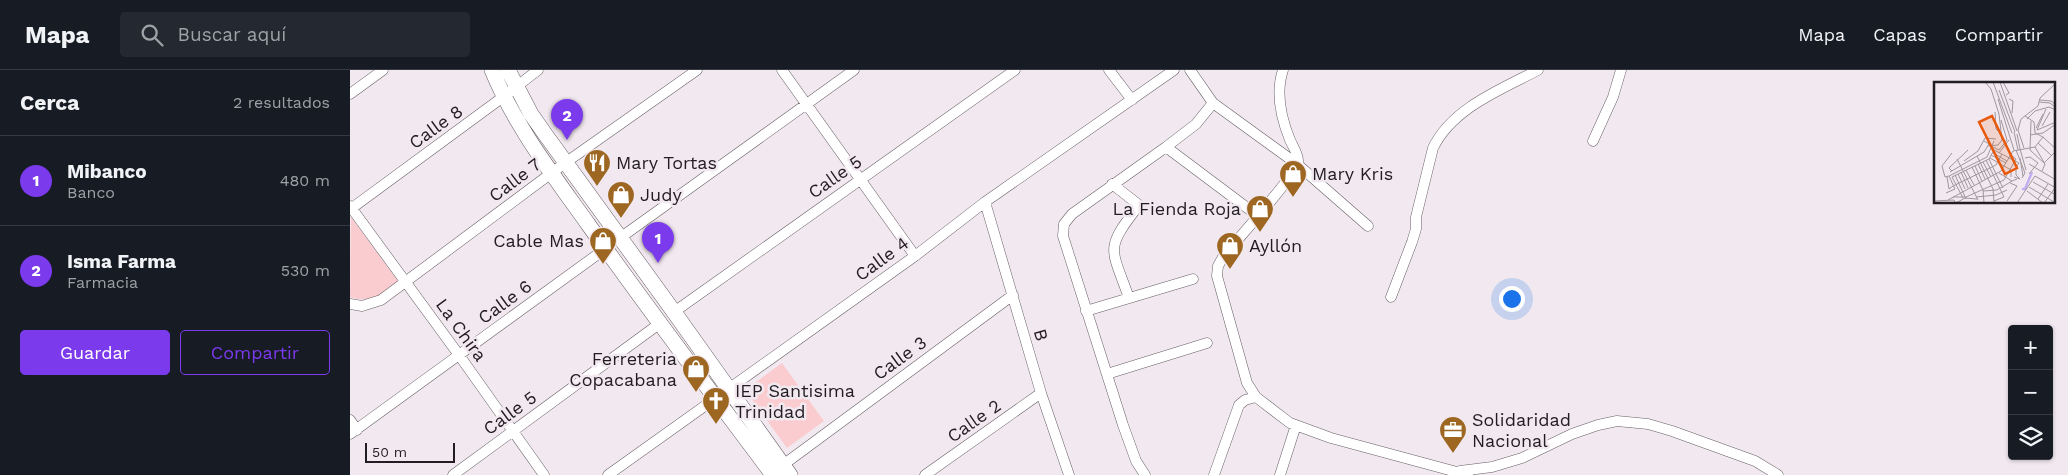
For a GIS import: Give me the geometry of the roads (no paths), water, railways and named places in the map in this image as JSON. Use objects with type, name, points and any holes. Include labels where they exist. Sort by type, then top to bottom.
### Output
[{"type":"street","points":[[350,94],[383,70]]},
{"type":"street","points":[[492,70],[503,98],[551,173],[659,324],[715,398],[776,472]]},
{"type":"street","points":[[508,70],[531,114],[728,388],[776,472]]},
{"type":"street","name":"Calle 8","points":[[351,207],[503,98],[538,70]]},
{"type":"street","name":"Calle 7","points":[[350,304],[362,306],[381,300],[551,173],[697,70]]},
{"type":"street","points":[[782,70],[915,256]]},
{"type":"street","points":[[620,238],[854,70]]},
{"type":"street","name":"Calle 5","points":[[674,312],[1015,70]]},
{"type":"street","points":[[1109,70],[1132,100]]},
{"type":"street","name":"Calle 4","points":[[608,475],[915,256],[985,202],[1174,70]]},
{"type":"street","points":[[1190,70],[1213,102],[1297,164],[1368,226]]},
{"type":"street","points":[[1283,70],[1280,79],[1279,102],[1284,126],[1297,156],[1297,164],[1258,216],[1223,257],[1218,266],[1217,276],[1247,383],[1256,397],[1290,423],[1331,438],[1468,475]]},
{"type":"street","points":[[1391,297],[1416,229],[1416,217],[1437,138],[1460,116],[1483,99],[1538,70]]},
{"type":"street","points":[[1593,141],[1613,97],[1622,70]]},
{"type":"street","points":[[1145,475],[1136,461],[1086,311],[1063,236],[1064,224],[1072,214],[1196,124],[1213,102]]},
{"type":"street","points":[[1166,147],[1258,216]]},
{"type":"street","points":[[1112,184],[1140,205],[1119,231],[1112,251],[1129,298]]},
{"type":"street","name":"B","points":[[985,202],[1041,393],[1069,475]]},
{"type":"street","name":"La Chira","points":[[351,207],[544,475]]},
{"type":"street","name":"Calle 6","points":[[353,432],[605,249]]},
{"type":"street","points":[[1086,311],[1193,279]]},
{"type":"street","name":"Calle 3","points":[[776,472],[1013,296]]},
{"type":"street","name":"Calle 5","points":[[453,475],[659,324]]},
{"type":"street","points":[[1107,374],[1207,343]]},
{"type":"street","name":"Calle 2","points":[[925,475],[1041,393]]},
{"type":"street","points":[[1214,475],[1238,405],[1256,397]]},
{"type":"street","points":[[350,420],[353,432]]},
{"type":"street","points":[[1454,471],[1492,467],[1522,458],[1572,434],[1598,424],[1617,421],[1648,424],[1672,431],[1755,462],[1778,475]]},
{"type":"street","points":[[1280,475],[1296,425]]},
{"type":"place","name":"Isma Farma","points":[[567,140]]},
{"type":"place","name":"Mary Tortas","points":[[597,187]]},
{"type":"place","name":"Mary Kris","points":[[1293,198]]},
{"type":"place","name":"Judy","points":[[621,219]]},
{"type":"place","name":"La Fienda Roja","points":[[1260,233]]},
{"type":"place","name":"Mibanco","points":[[658,263]]},
{"type":"place","name":"Cable Mas","points":[[603,265]]},
{"type":"place","name":"Ayllón","points":[[1230,270]]},
{"type":"place","name":"Ferreteria Copacabana","points":[[696,393]]},
{"type":"place","name":"IEP Santisima Trinidad","points":[[716,425]]},
{"type":"place","name":"Solidaridad Nacional","points":[[1453,454]]}]
